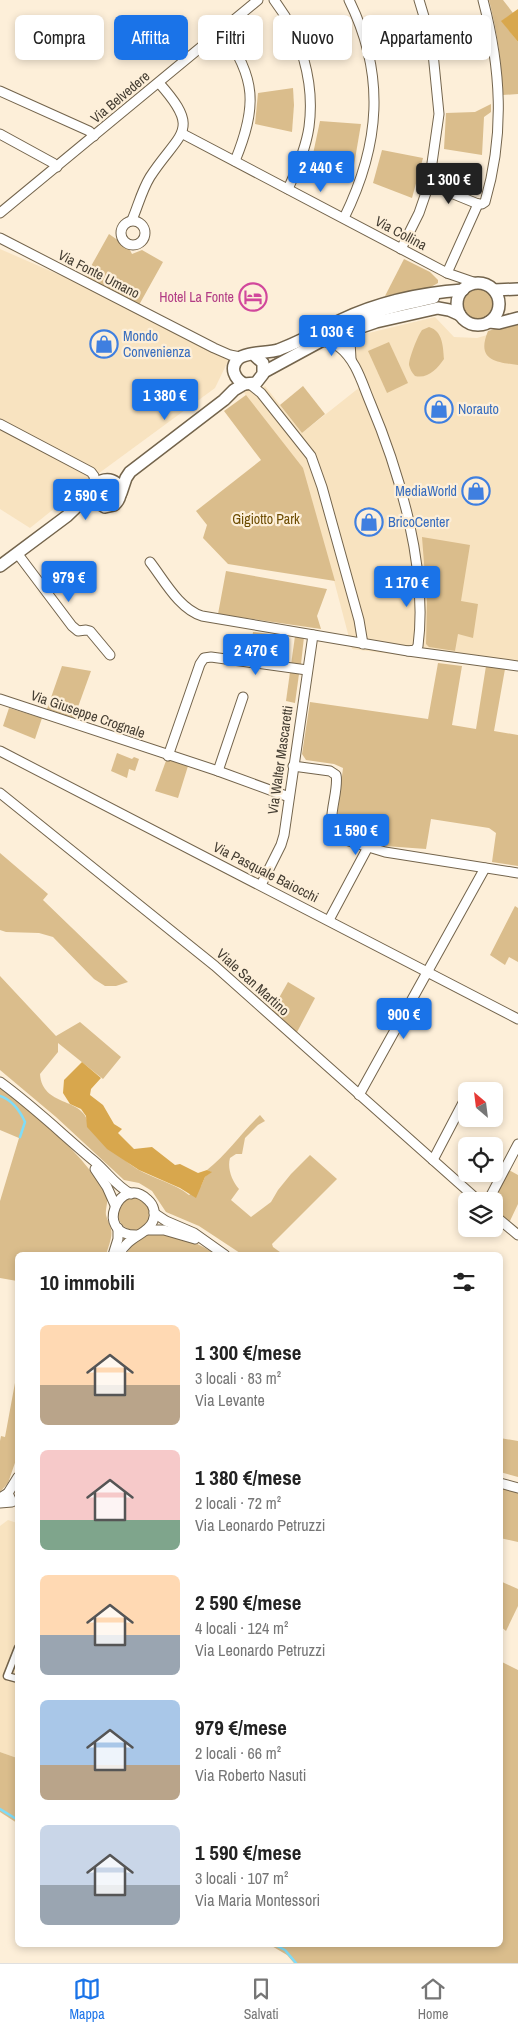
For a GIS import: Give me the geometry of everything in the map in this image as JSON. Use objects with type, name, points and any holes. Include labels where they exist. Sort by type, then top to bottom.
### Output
[{"type":"main road","points":[[0,566],[67,516],[101,481],[109,480],[221,395],[235,376],[234,365],[240,357],[288,346],[343,319],[378,305],[404,298],[464,289],[476,283],[485,284],[498,295],[500,308],[498,314],[483,325],[472,325],[449,310],[429,309],[352,328],[321,341],[255,380],[236,388],[224,400],[130,472],[126,478],[120,498],[114,505],[104,507],[100,505],[87,505],[67,516]]},
{"type":"main road","points":[[460,316],[457,302],[464,289]]},
{"type":"main road","points":[[494,290],[518,289]]},
{"type":"main road","points":[[489,322],[499,323],[518,318]]},
{"type":"main road","points":[[254,355],[263,363],[255,380]]},
{"type":"main road","points":[[235,376],[255,380]]},
{"type":"main road","points":[[109,480],[116,483],[121,493]]},
{"type":"main road","points":[[95,489],[95,499],[100,505]]},
{"type":"street","name":"Via Belvedere","points":[[240,15],[258,0]]},
{"type":"street","points":[[274,0],[292,28],[308,77],[309,127],[305,147],[288,189]]},
{"type":"street","points":[[344,218],[365,170],[371,143],[374,113],[372,70],[358,17],[349,0]]},
{"type":"street","points":[[401,249],[429,184],[440,114],[432,43],[419,0]]},
{"type":"street","points":[[429,184],[478,204],[485,202],[494,167],[500,104],[492,33],[483,0]]},
{"type":"street","name":"Via Belvedere","points":[[0,213],[198,50]]},
{"type":"street","points":[[235,161],[248,123],[251,97],[248,78],[241,60]]},
{"type":"street","points":[[132,220],[150,178],[182,134],[183,117],[175,101],[159,82]]},
{"type":"street","points":[[0,91],[89,131],[94,136]]},
{"type":"street","points":[[0,134],[53,163],[56,167]]},
{"type":"street","name":"Via Collina","points":[[182,134],[449,275],[476,283]]},
{"type":"street","points":[[434,655],[422,645],[418,581],[408,520],[385,439],[351,360],[350,341],[352,328],[367,317],[398,306],[442,296],[448,291],[452,284],[449,275],[478,204]]},
{"type":"street","name":"Via Fonte Umano","points":[[0,238],[214,348],[240,357]]},
{"type":"street","name":"Via Collina","points":[[449,275],[464,289]]},
{"type":"street","points":[[321,341],[336,345],[351,360]]},
{"type":"street","points":[[255,380],[261,393],[311,456],[322,487],[363,644]]},
{"type":"street","points":[[0,424],[91,472],[94,476],[95,489]]},
{"type":"street","points":[[17,553],[72,626],[78,631],[89,630],[110,655]]},
{"type":"street","points":[[150,562],[186,607],[194,614],[363,644],[518,666]]},
{"type":"street","points":[[408,651],[414,650],[418,646],[420,634]]},
{"type":"street","name":"Via Walter Mascaretti","points":[[261,885],[281,845],[313,635]]},
{"type":"street","points":[[168,756],[204,658],[211,657],[307,670]]},
{"type":"street","points":[[218,771],[243,697]]},
{"type":"street","name":"Via Giuseppe Crognale","points":[[0,699],[218,771],[289,797]]},
{"type":"street","name":"Via Pasquale Baiocchi","points":[[0,751],[518,1019]]},
{"type":"street","points":[[293,766],[330,771],[336,775],[331,827],[339,838],[385,852],[518,873]]},
{"type":"street","name":"Viale San Martino","points":[[0,793],[197,951],[468,1192]]},
{"type":"street","points":[[329,920],[368,847]]},
{"type":"street","points":[[359,1095],[485,868]]},
{"type":"street","points":[[0,1082],[83,1152],[123,1190],[131,1194]]},
{"type":"street","points":[[433,1160],[458,1112]]},
{"type":"street","points":[[493,1192],[518,1144]]},
{"type":"street","points":[[83,1152],[104,1182],[115,1205]]},
{"type":"street","points":[[114,1252],[118,1239],[118,1228],[113,1217],[115,1205],[122,1197],[136,1194],[147,1198],[154,1212],[153,1222],[147,1230]]},
{"type":"street","points":[[154,1212],[166,1221],[194,1234],[220,1252]]},
{"type":"street","points":[[503,1222],[518,1235]]},
{"type":"street","points":[[118,1228],[130,1235],[147,1230],[164,1230],[209,1245]]},
{"type":"street","points":[[121,1252],[125,1244],[137,1234]]},
{"type":"street","points":[[0,1498],[8,1493],[15,1482]]},
{"type":"street","points":[[503,1484],[518,1488]]},
{"type":"street","points":[[0,1503],[12,1502],[8,1493]]},
{"type":"street","points":[[15,1656],[7,1676],[15,1678]]},
{"type":"shaded area","points":[[518,9],[518,42],[501,21]]},
{"type":"shaded area","points":[[0,249],[110,297],[229,359],[215,388],[91,479],[30,528],[0,509]]},
{"type":"shaded area","points":[[435,317],[454,337],[477,338],[518,326],[518,670],[352,649],[332,573],[241,388],[245,386],[255,391],[265,386],[302,433],[360,387],[344,355],[342,356],[337,350],[323,344]]},
{"type":"shaded area","points":[[82,1062],[101,1078],[91,1089],[90,1095],[103,1105],[114,1124],[122,1129],[118,1133],[134,1149],[152,1147],[175,1165],[180,1164],[198,1173],[207,1170],[212,1172],[205,1177],[196,1198],[180,1188],[139,1170],[107,1149],[87,1127],[86,1116],[81,1109],[70,1104],[63,1093],[64,1080]]},
{"type":"shaded area","points":[[8,1520],[15,1522],[15,1757],[0,1752],[0,1526]]},
{"type":"green space","points":[[489,0],[503,0],[513,13],[502,21],[518,42],[518,94],[502,95],[498,47]]},
{"type":"green space","points":[[293,88],[292,132],[255,124],[258,93]]},
{"type":"green space","points":[[491,104],[491,112],[484,117],[482,155],[444,149],[446,113],[475,112]]},
{"type":"green space","points":[[320,121],[361,124],[354,165],[313,154]]},
{"type":"green space","points":[[382,150],[423,158],[412,198],[373,183]]},
{"type":"green space","points":[[109,234],[129,248],[132,254],[142,250],[163,262],[139,305],[85,277]]},
{"type":"green space","points":[[404,259],[430,272],[438,280],[438,283],[431,287],[385,296]]},
{"type":"green space","points":[[479,289],[485,290],[490,294],[494,299],[494,311],[490,316],[485,320],[479,321],[473,320],[468,316],[464,311],[463,305],[464,299],[468,294],[473,290]]},
{"type":"green space","points":[[518,322],[518,365],[495,361],[490,358],[484,348],[488,331]]},
{"type":"green space","points":[[429,327],[434,329],[440,336],[444,359],[428,375],[415,376],[409,365],[410,357],[420,333]]},
{"type":"green space","points":[[389,342],[408,383],[387,393],[368,351]]},
{"type":"green space","points":[[303,386],[325,414],[302,433],[280,405]]},
{"type":"green space","name":"Gigiotto Park","points":[[246,395],[303,468],[335,581],[228,564],[203,538],[207,525],[196,511],[261,460],[224,411]]},
{"type":"green space","points":[[422,537],[470,545],[461,601],[478,604],[473,638],[458,634],[455,651],[429,647],[426,644],[427,602]]},
{"type":"green space","points":[[226,571],[327,589],[317,616],[321,629],[218,614]]},
{"type":"green space","points":[[253,632],[278,635],[275,656],[265,655],[264,660],[249,658]]},
{"type":"green space","points":[[295,636],[304,637],[301,664],[291,665]]},
{"type":"green space","points":[[438,663],[462,666],[452,725],[476,729],[486,666],[505,669],[494,731],[518,735],[518,866],[492,862],[496,833],[489,828],[431,819],[426,849],[385,846],[383,843],[375,843],[340,832],[336,825],[343,768],[334,764],[306,760],[302,754],[310,702],[428,719]]},
{"type":"green space","points":[[62,666],[91,671],[74,718],[47,709]]},
{"type":"green space","points":[[290,672],[299,674],[295,703],[286,701]]},
{"type":"green space","points":[[9,708],[42,718],[35,739],[3,726]]},
{"type":"green space","points":[[117,753],[132,759],[134,757],[139,759],[135,771],[129,769],[127,778],[111,771]]},
{"type":"green space","points":[[167,758],[188,766],[178,798],[155,791]]},
{"type":"green space","points":[[0,853],[48,894],[43,900],[128,982],[116,986],[105,986],[94,979],[53,937],[39,933],[6,932],[0,930]]},
{"type":"green space","points":[[515,906],[518,908],[518,962],[509,957],[505,965],[490,955]]},
{"type":"green space","points":[[0,976],[56,1036],[80,1022],[121,1057],[103,1079],[58,1043],[58,1052],[40,1074],[42,1085],[48,1092],[79,1109],[85,1115],[88,1123],[105,1141],[123,1159],[137,1169],[177,1187],[189,1195],[201,1186],[205,1177],[211,1172],[207,1170],[260,1115],[265,1121],[245,1138],[242,1154],[236,1154],[230,1158],[229,1162],[231,1174],[239,1189],[231,1200],[251,1217],[271,1202],[291,1174],[310,1155],[337,1179],[272,1244],[280,1252],[238,1252],[199,1226],[166,1212],[152,1191],[139,1183],[124,1180],[56,1117],[0,1070]]},
{"type":"green space","points":[[288,982],[315,998],[296,1034],[271,1012]]},
{"type":"green space","points":[[0,1087],[59,1137],[88,1167],[99,1182],[107,1198],[106,1215],[111,1227],[111,1239],[107,1252],[15,1252],[15,1281],[0,1278],[0,1201],[19,1138],[0,1130]]},
{"type":"green space","points":[[507,1169],[518,1175],[518,1204],[509,1223],[503,1217],[503,1192],[495,1192],[500,1182],[503,1182],[503,1177]]},
{"type":"green space","points":[[134,1198],[146,1202],[150,1214],[146,1226],[134,1230],[122,1226],[118,1214],[122,1202]]},
{"type":"green space","points":[[152,1233],[161,1233],[194,1242],[212,1252],[127,1252],[134,1243]]},
{"type":"green space","points":[[15,1383],[15,1463],[8,1483],[0,1492],[0,1441],[1,1436],[5,1437]]},
{"type":"green space","points":[[503,1438],[518,1441],[518,1477],[503,1473]]},
{"type":"green space","points":[[503,1488],[518,1491],[518,1542],[503,1539]]},
{"type":"green space","points":[[503,1582],[518,1589],[518,1606],[506,1631],[503,1628]]},
{"type":"green space","points":[[503,1662],[518,1670],[518,1963],[294,1963],[287,1955],[273,1947],[503,1947]]},
{"type":"green space","points":[[0,1752],[15,1757],[15,1822],[0,1812]]},
{"type":"waterway","points":[[0,1096],[15,1106],[25,1122],[20,1137]]},
{"type":"waterway","points":[[0,1809],[15,1818]]},
{"type":"waterway","points":[[279,1947],[285,1950],[296,1963]]},
{"type":"place","name":"Hotel La Fonte","points":[[253,297]]},
{"type":"place","name":"Mondo Convenienza","points":[[104,344]]},
{"type":"place","name":"Norauto","points":[[439,409]]},
{"type":"place","name":"MediaWorld","points":[[476,491]]},
{"type":"place","name":"BricoCenter","points":[[369,522]]}]
